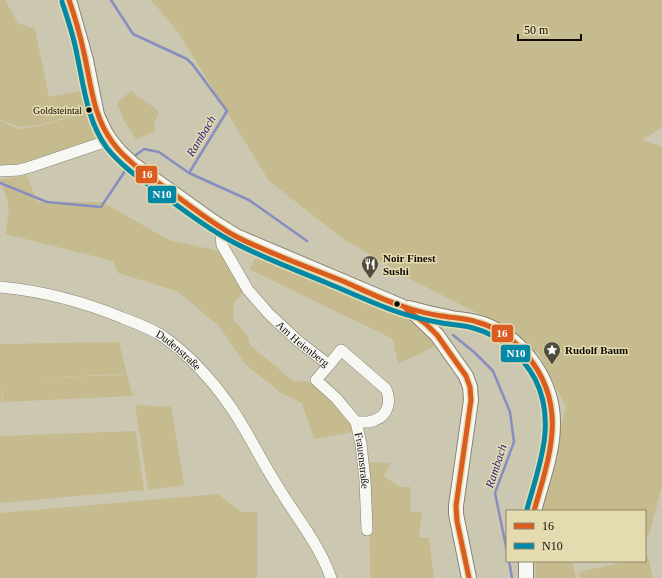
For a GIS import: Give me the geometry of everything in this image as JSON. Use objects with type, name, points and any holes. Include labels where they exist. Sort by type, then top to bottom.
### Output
[{"type":"main road","points":[[70,0],[86,60],[97,115],[110,140],[134,165],[222,229],[252,244],[401,306],[477,322],[506,336],[522,349],[541,376],[553,412],[550,449],[534,510]]},
{"type":"main road","points":[[401,306],[416,316],[437,335],[466,376],[471,394],[456,506],[457,521],[469,578]]},
{"type":"main road","points":[[437,335],[440,325],[448,317]]},
{"type":"main road","points":[[526,562],[526,578]]},
{"type":"street","points":[[0,171],[19,170],[30,167],[110,140]]},
{"type":"street","name":"Am Heienberg","points":[[222,229],[220,236],[222,244],[248,290],[269,314],[298,341],[329,365],[340,350],[383,385],[389,398],[388,408],[383,416],[374,421],[356,422]]},
{"type":"street","name":"Dudenstraße","points":[[0,288],[21,289],[99,308],[138,323],[160,335],[185,354],[204,374],[230,406],[249,435],[289,505],[317,547],[331,578]]},
{"type":"street","name":"Frauenstraße","points":[[329,365],[316,380],[336,398],[356,422],[362,444],[368,530]]},
{"type":"shaded area","points":[[0,0],[5,0],[18,23],[35,29],[49,97],[81,91],[84,112],[40,125],[19,127],[0,119]]},
{"type":"shaded area","points":[[151,0],[662,0],[662,127],[642,140],[662,147],[662,486],[649,535],[646,536],[646,510],[540,510],[566,407],[539,354],[507,328],[410,279],[341,237],[269,181],[178,32]]},
{"type":"shaded area","points":[[131,91],[159,111],[154,125],[156,131],[136,139],[124,121],[117,103]]},
{"type":"shaded area","points":[[85,113],[95,139],[11,166],[0,165],[0,120],[19,129],[40,126]]},
{"type":"shaded area","points":[[27,175],[37,202],[102,202],[169,240],[219,251],[243,292],[234,304],[233,319],[248,336],[250,345],[294,382],[307,381],[332,401],[350,421],[352,432],[314,439],[302,403],[281,393],[245,364],[219,326],[177,291],[118,273],[113,261],[5,234],[9,213],[8,202],[0,180]]},
{"type":"shaded area","points":[[258,255],[387,304],[408,316],[422,328],[435,346],[398,364],[393,339],[249,269]]},
{"type":"shaded area","points":[[119,342],[127,374],[22,378],[127,375],[133,396],[3,402],[2,384],[2,403],[0,403],[0,344]]},
{"type":"shaded area","points":[[135,405],[171,407],[184,485],[148,490]]},
{"type":"shaded area","points":[[136,431],[144,490],[0,503],[0,436]]},
{"type":"shaded area","points":[[369,462],[391,463],[384,476],[399,487],[411,487],[410,511],[422,513],[419,537],[429,538],[434,578],[370,578]]},
{"type":"shaded area","points":[[218,494],[241,512],[257,512],[257,578],[0,578],[0,513]]},
{"type":"shaded area","points":[[648,556],[653,578],[580,578],[579,572],[624,562],[646,562],[646,557]]},
{"type":"shaded area","points":[[535,562],[572,562],[576,578],[536,578]]},
{"type":"waterway","name":"Rambach","points":[[111,0],[133,34],[187,59],[227,111],[189,173]]},
{"type":"waterway","name":"Rambach","points":[[136,155],[144,149],[159,152],[189,173],[249,200],[307,241]]},
{"type":"waterway","points":[[0,183],[47,202],[101,207],[125,171]]},
{"type":"waterway","name":"Rambach","points":[[453,335],[474,352],[493,371],[510,412],[514,442],[495,493],[506,546]]},
{"type":"waterway","name":"Rambach","points":[[509,562],[512,578]]},
{"type":"transit line","name":"16","points":[[69,0],[81,40],[94,100],[101,122],[113,143],[138,168],[209,220],[248,243],[404,307],[425,313],[484,324],[504,334],[516,343],[526,354],[539,373],[548,392],[552,411],[550,450],[534,510]]},
{"type":"transit line","name":"N10","points":[[62,2],[73,35],[84,91],[95,127],[107,148],[132,173],[205,225],[244,248],[398,312],[423,319],[483,331],[501,341],[517,354],[530,370],[535,379],[545,411],[544,444],[527,509]]},
{"type":"transit line","name":"16","points":[[406,309],[426,324],[437,335],[466,376],[470,387],[471,400],[456,506],[457,521],[469,578]]},
{"type":"place","name":"Goldsteintal","points":[[89,110]]},
{"type":"place","name":"Noir Finest Sushi","points":[[370,279]]},
{"type":"place","name":"Rudolf Baum","points":[[552,365]]}]
